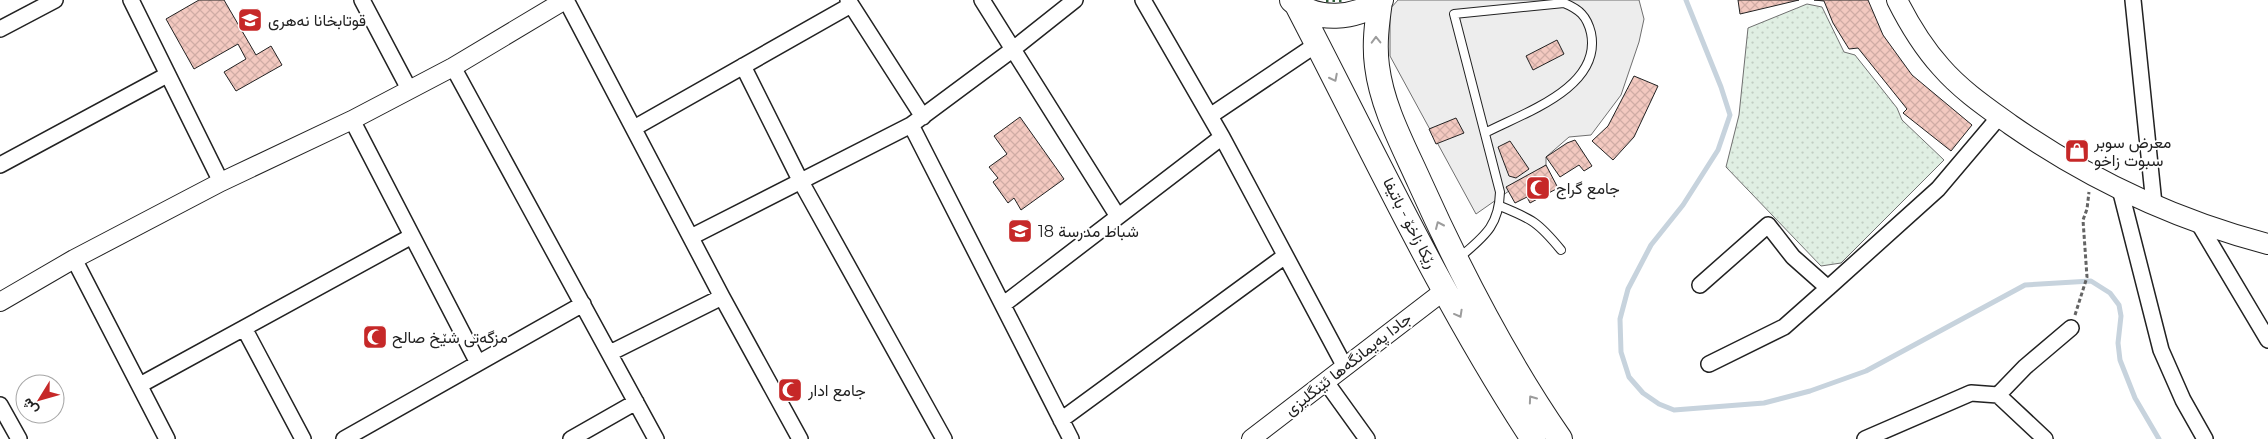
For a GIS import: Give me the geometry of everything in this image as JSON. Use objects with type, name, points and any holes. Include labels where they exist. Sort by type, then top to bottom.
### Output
[{"type":"highway","points":[[1294,2],[1312,12],[1338,16],[1364,10],[1381,1]]},
{"type":"highway","name":"رێکا زاخۆ - باتیفا","points":[[1381,1],[1376,41],[1377,66],[1384,98],[1395,128],[1455,261],[1526,390],[1560,439]]},
{"type":"highway","name":"رێکا زاخۆ - باتیفا","points":[[1294,2],[1445,290],[1507,400],[1533,439]]},
{"type":"main road","points":[[1897,0],[1919,38],[1940,66],[1978,102],[2050,151],[2120,189],[2199,224],[2268,244]]},
{"type":"street","points":[[1,27],[55,0]]},
{"type":"street","points":[[131,0],[221,182]]},
{"type":"street","points":[[362,0],[409,89]]},
{"type":"street","points":[[0,302],[74,259],[221,182],[352,120],[453,67],[566,0],[722,297],[800,439]]},
{"type":"street","points":[[982,0],[1117,216]]},
{"type":"street","points":[[691,237],[917,121],[1075,0]]},
{"type":"street","points":[[1143,0],[1222,137],[1345,367]]},
{"type":"street","points":[[2133,0],[2154,204]]},
{"type":"street","points":[[634,128],[850,2],[917,121],[1071,439]]},
{"type":"street","points":[[1210,116],[1317,44]]},
{"type":"street","points":[[743,66],[800,180],[944,439]]},
{"type":"street","points":[[453,67],[656,439]]},
{"type":"street","points":[[0,165],[167,75]]},
{"type":"street","points":[[1709,364],[1784,327],[1938,189],[1999,116]]},
{"type":"street","points":[[352,120],[478,363]]},
{"type":"street","points":[[1004,304],[1222,137]]},
{"type":"street","points":[[2120,189],[2161,350],[2183,400],[2205,439]]},
{"type":"street","points":[[2199,224],[2268,340]]},
{"type":"street","points":[[1700,285],[1768,225],[1793,257],[1828,288]]},
{"type":"street","points":[[140,386],[412,236]]},
{"type":"street","points":[[1062,420],[1285,256]]},
{"type":"street","points":[[74,259],[167,439]]},
{"type":"street","name":"جادا په‌يمانگه‌ها ئێنگليزى","points":[[1251,439],[1445,290]]},
{"type":"street","points":[[610,353],[722,297]]},
{"type":"street","points":[[344,439],[583,304]]},
{"type":"street","points":[[244,328],[303,439]]},
{"type":"street","points":[[1998,395],[2025,367],[2071,328]]},
{"type":"street","points":[[1326,382],[1367,439]]},
{"type":"street","points":[[1868,439],[1970,393],[1998,395],[2045,439]]},
{"type":"street","points":[[570,439],[636,402]]},
{"type":"street","points":[[0,405],[19,439]]},
{"type":"lane","points":[[1455,261],[1489,232],[1500,206],[1497,179],[1485,133],[1454,14],[1564,4],[1578,9],[1588,22],[1593,46],[1581,75],[1564,93],[1485,133]]},
{"type":"lane","points":[[1500,206],[1527,217],[1542,227],[1560,250]]},
{"type":"path","points":[[2071,328],[2087,277],[2083,220],[2090,199],[2088,173]]},
{"type":"green space","points":[[1807,4],[1822,7],[1844,52],[1855,55],[1897,108],[1902,120],[1944,160],[1841,263],[1821,266],[1726,167],[1739,115],[1748,28]]},
{"type":"shaded area","points":[[1398,0],[1639,0],[1644,19],[1639,42],[1621,95],[1591,135],[1569,137],[1546,157],[1546,165],[1476,214],[1390,56],[1390,9]]},
{"type":"building","points":[[199,0],[224,0],[256,55],[271,46],[282,65],[236,91],[224,72],[246,59],[238,44],[194,69],[166,19]]},
{"type":"building","points":[[1738,0],[1799,0],[1740,14]]},
{"type":"building","points":[[1814,0],[1868,0],[1883,35],[1912,75],[1972,125],[1951,151],[1903,113],[1907,109],[1858,48],[1849,49],[1833,23],[1824,1]]},
{"type":"building","points":[[1557,40],[1564,54],[1533,70],[1526,56]]},
{"type":"building","points":[[1634,76],[1658,86],[1634,137],[1613,160],[1592,141],[1608,126]]},
{"type":"building","points":[[1020,117],[1064,179],[1021,210],[1014,198],[1008,203],[993,182],[998,178],[989,167],[1007,154],[994,136]]},
{"type":"building","points":[[1456,118],[1464,133],[1436,144],[1429,129]]},
{"type":"building","points":[[1575,140],[1592,166],[1584,171],[1579,165],[1560,177],[1546,157]]},
{"type":"building","points":[[1510,141],[1529,169],[1516,178],[1509,176],[1498,147]]},
{"type":"building","points":[[1546,165],[1558,188],[1530,203],[1527,197],[1515,203],[1506,187]]},
{"type":"waterway","points":[[1686,0],[1721,87],[1730,115],[1718,150],[1683,205],[1651,245],[1628,289],[1620,319],[1621,352],[1629,377],[1643,393],[1659,404],[1674,410],[1764,403],[1810,391],[1866,371],[2025,285],[2091,281],[2110,293],[2119,305],[2121,316],[2118,343],[2120,360],[2135,398],[2159,439]]},
{"type":"hedge","points":[[1326,0],[1343,0]]},
{"type":"place","name":"قوتابخانا نەهری","points":[[250,20]]},
{"type":"place","name":"معرض سوبر سبوت زاخو","points":[[2077,151]]},
{"type":"place","name":"جامع گراج","points":[[1538,188]]},
{"type":"place","name":"18 شباط مدرسة","points":[[1020,231]]},
{"type":"place","name":"مزگەتی شێخ صالح","points":[[375,337]]},
{"type":"place","name":"جامع ادار","points":[[790,390]]}]
